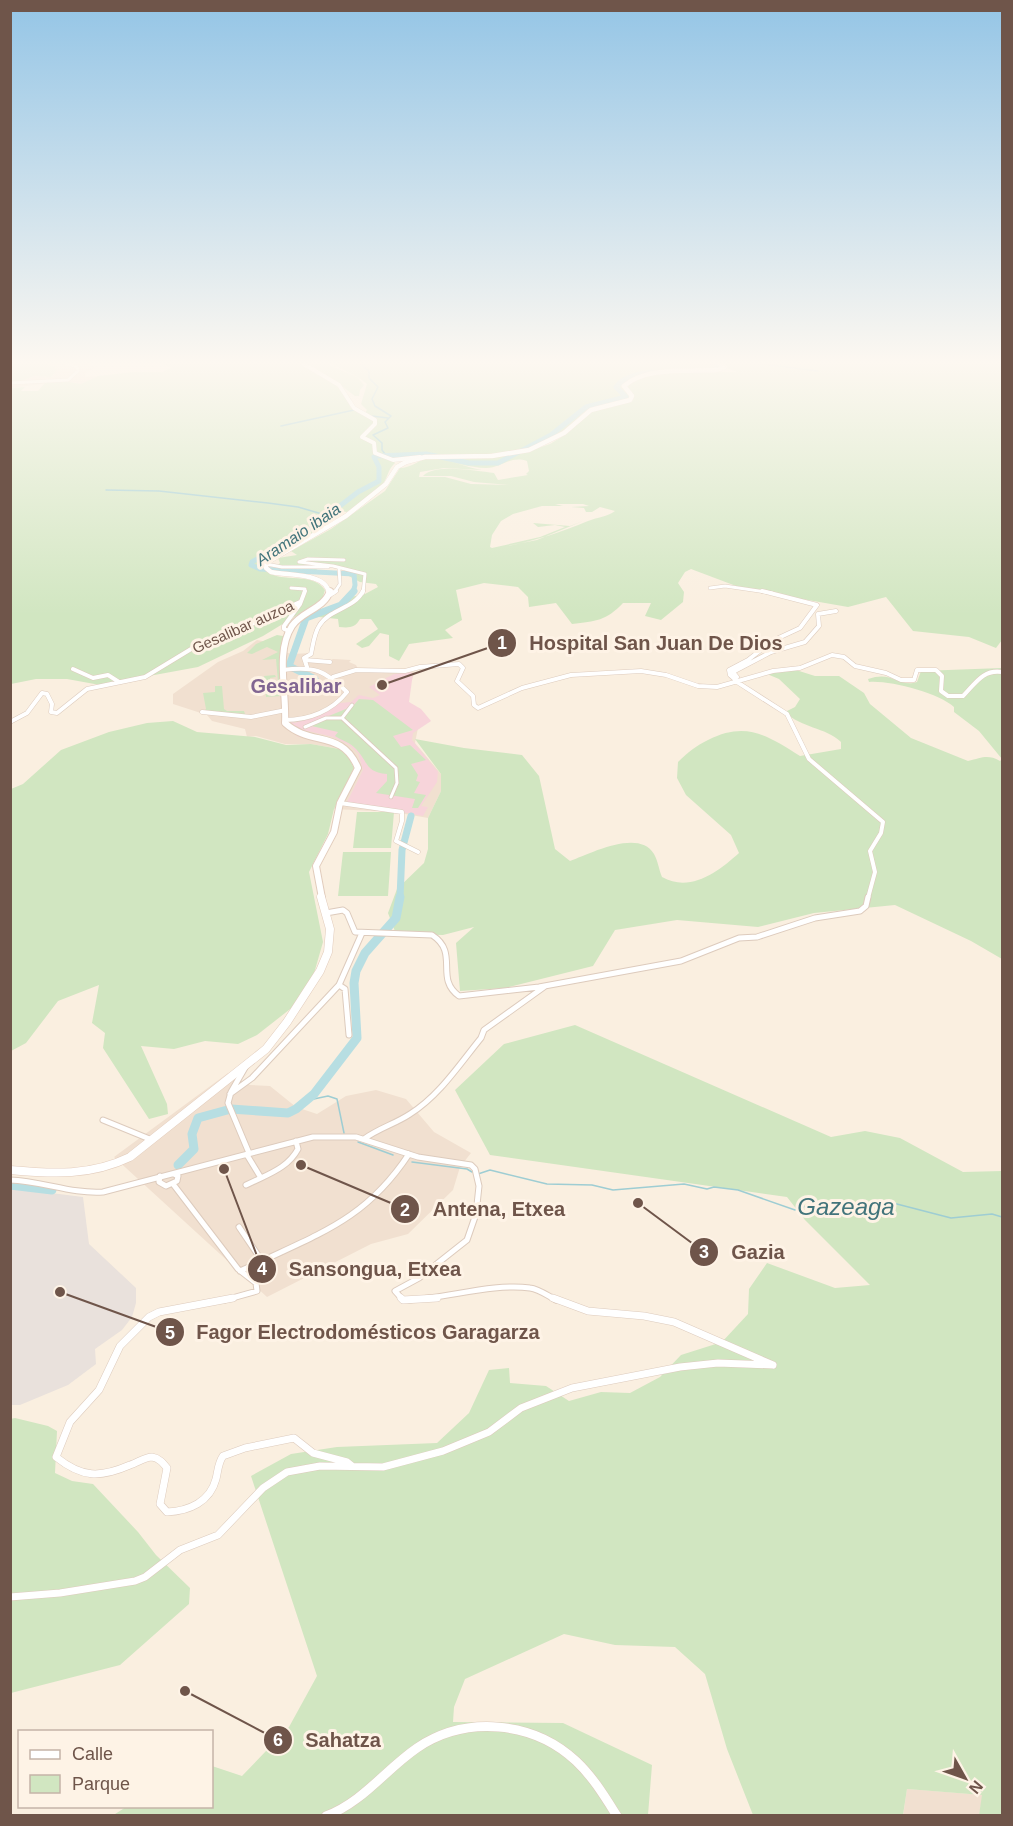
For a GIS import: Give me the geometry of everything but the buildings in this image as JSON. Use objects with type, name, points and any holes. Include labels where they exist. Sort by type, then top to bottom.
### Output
[{"type":"main road","points":[[10,1170],[72,1175],[96,1171],[123,1161],[247,1065],[275,1039],[320,971],[330,941],[326,913],[317,882],[316,866],[334,832],[340,803],[357,768],[351,752],[333,740],[290,729],[285,720],[289,631],[296,620],[320,605],[330,595],[329,587],[321,581],[268,568],[272,558],[346,516],[386,484],[398,461],[434,456],[508,454],[541,445]]},
{"type":"street","points":[[374,445],[374,451],[379,455],[398,461]]},
{"type":"street","points":[[330,595],[338,591],[341,586],[341,570],[331,565],[299,562],[308,559],[344,561]]},
{"type":"street","points":[[268,568],[338,569],[365,574],[367,583],[363,592],[353,604],[320,624],[311,654],[304,659]]},
{"type":"street","points":[[326,913],[343,910],[355,932],[432,935],[439,938],[446,945],[447,984],[450,992],[459,996],[546,986],[681,961],[739,938],[757,937],[815,918],[855,914],[866,906],[875,869],[870,851],[881,834],[882,822],[809,759],[787,714],[738,682],[728,672],[731,667],[748,660],[772,641],[800,628],[817,605],[772,593],[725,586],[710,588]]},
{"type":"street","name":"Gesalibar auzoa","points":[[289,631],[284,629],[284,626],[306,590],[291,588]]},
{"type":"street","name":"Gesalibar auzoa","points":[[10,722],[27,713],[42,693],[47,694],[52,704],[51,712],[56,714],[87,689],[147,676],[201,643],[241,629],[300,602]]},
{"type":"street","points":[[738,682],[734,670],[771,652],[807,641],[819,626],[818,614],[836,611]]},
{"type":"street","points":[[333,677],[359,669],[405,671],[459,664],[463,665],[463,668],[457,681],[473,696],[474,705],[478,708],[522,688],[571,675],[641,671],[666,675],[688,683],[717,687],[773,671],[800,668],[828,656],[839,656],[855,666],[886,673],[907,682],[914,680],[917,670],[936,670],[941,672],[942,676],[941,691],[948,696],[960,697],[966,693],[977,678],[997,670],[1002,672]]},
{"type":"street","points":[[304,659],[330,662]]},
{"type":"street","points":[[304,659],[307,667]]},
{"type":"street","points":[[285,720],[299,720],[340,700],[347,692],[338,685],[333,677],[316,669],[307,667],[286,669]]},
{"type":"street","name":"Gesalibar auzoa","points":[[73,669],[93,678],[108,675],[120,682]]},
{"type":"street","points":[[342,718],[352,705]]},
{"type":"street","points":[[202,712],[251,717],[286,710]]},
{"type":"street","points":[[305,727],[326,718],[342,718],[394,766],[398,774],[391,797]]},
{"type":"street","points":[[340,803],[402,812],[402,821],[396,838],[418,852]]},
{"type":"street","points":[[230,1094],[252,1078],[339,985],[362,933]]},
{"type":"street","points":[[339,985],[345,989],[349,1035]]},
{"type":"street","points":[[364,1139],[379,1128],[421,1108],[442,1088],[454,1069],[481,1038],[484,1030],[546,986]]},
{"type":"street","points":[[247,1065],[230,1094],[229,1108],[248,1154],[261,1178]]},
{"type":"street","points":[[103,1120],[152,1140]]},
{"type":"street","points":[[10,1179],[35,1181],[83,1194],[112,1190],[313,1137],[334,1136],[364,1139],[409,1154],[471,1165],[479,1186],[476,1214],[467,1240],[419,1278],[400,1286],[395,1291],[403,1300],[440,1298],[485,1289],[532,1287],[567,1305],[588,1311],[644,1316],[685,1326],[773,1365],[731,1362],[711,1364],[572,1388],[521,1408],[489,1432],[460,1445],[389,1465],[303,1467],[287,1472],[263,1488],[229,1526],[218,1534],[180,1550],[145,1577],[135,1581],[60,1593],[10,1597]]},
{"type":"street","points":[[246,1185],[276,1171],[291,1160],[298,1149],[296,1141]]},
{"type":"street","points":[[240,1271],[341,1221],[370,1202],[384,1188],[409,1154]]},
{"type":"street","points":[[160,1176],[159,1182],[162,1185],[173,1184],[178,1178],[174,1173]]},
{"type":"street","points":[[173,1184],[240,1271],[256,1283],[256,1291],[253,1294],[159,1312],[149,1317],[118,1349],[96,1394],[78,1412],[66,1429],[56,1453],[59,1461],[81,1473],[102,1475],[150,1457],[159,1459],[167,1468],[160,1503],[167,1512],[191,1507],[204,1501],[212,1491],[221,1457],[236,1449],[294,1438],[313,1453],[337,1459],[352,1466]]},
{"type":"street","points":[[239,1227],[262,1261]]},
{"type":"street","points":[[326,1815],[351,1805],[400,1760],[419,1746],[456,1729],[481,1724],[519,1729],[537,1736],[575,1760],[617,1815]]},
{"type":"shaded area","points":[[257,640],[273,643],[284,652],[292,654],[312,653],[307,658],[328,661],[351,660],[349,662],[356,665],[358,669],[415,672],[409,686],[409,702],[418,728],[415,743],[441,774],[441,791],[428,818],[394,812],[334,809],[354,768],[345,750],[311,744],[285,744],[256,736],[247,737],[245,729],[212,721],[207,715],[173,704],[173,694],[218,662],[243,651]]},
{"type":"shaded area","points":[[413,673],[409,702],[421,709],[431,721],[413,733],[412,740],[438,772],[437,782],[421,806],[428,807],[423,816],[347,802],[363,770],[358,753],[349,745],[333,737],[308,731],[300,737],[296,736],[302,732],[287,723],[292,721],[295,723],[340,703],[351,702],[359,695],[373,698],[380,695],[369,687],[394,674]]},
{"type":"shaded area","points":[[228,1073],[250,1085],[270,1086],[296,1107],[317,1114],[346,1096],[376,1090],[406,1099],[434,1132],[471,1153],[460,1167],[453,1190],[408,1234],[371,1244],[267,1297],[114,1157]]},
{"type":"shaded area","points":[[11,1188],[83,1197],[89,1244],[136,1288],[136,1303],[132,1317],[122,1330],[95,1349],[96,1364],[68,1385],[20,1405],[11,1405]]},
{"type":"shaded area","points":[[907,1789],[983,1795],[979,1815],[903,1816]]},
{"type":"green space","points":[[11,445],[533,445],[501,453],[392,460],[395,463],[381,486],[347,512],[340,511],[319,525],[320,528],[263,562],[262,566],[275,576],[311,580],[319,584],[325,590],[322,600],[263,636],[198,667],[100,685],[67,679],[36,679],[11,684]]},
{"type":"green space","points":[[546,445],[1002,445],[1002,640],[996,648],[969,637],[913,631],[886,597],[848,607],[744,589],[691,569],[685,572],[678,583],[684,592],[683,602],[661,620],[645,616],[651,603],[623,603],[600,619],[572,624],[556,603],[529,607],[528,597],[518,587],[484,583],[456,590],[462,620],[445,630],[453,638],[409,644],[399,661],[389,656],[389,635],[380,633],[369,646],[362,648],[356,644],[378,629],[371,619],[360,619],[351,627],[339,627],[338,619],[319,617],[301,619],[309,614],[337,607],[346,598],[365,594],[378,587],[376,584],[360,582],[345,574],[345,568],[323,566],[309,574],[280,572],[274,569],[280,563],[278,558],[297,555],[291,551],[331,529],[385,491],[400,468],[431,458],[445,460],[435,458],[526,452]],"holes":[[[521,460],[527,461],[529,471],[526,474],[528,475],[498,480],[494,473],[457,469],[437,470],[423,476],[451,476],[474,482],[509,485],[471,484],[445,477],[419,477],[420,472],[444,468],[482,470],[447,461],[486,468]],[[555,504],[583,504],[589,506],[571,507],[584,508],[586,512],[592,512],[600,507],[615,511],[545,537],[583,521],[570,526],[533,523],[538,527],[555,525],[565,527],[540,537],[490,547],[492,535],[501,521],[513,514],[542,506],[563,506]]]},
{"type":"green space","points":[[277,635],[285,639],[280,655],[282,696],[266,697],[264,676],[275,675],[276,677],[270,678],[271,694],[279,693],[276,659],[262,660],[278,652],[267,647],[252,654],[247,653],[256,644]]},
{"type":"green space","points":[[1002,668],[1002,759],[979,731],[954,712],[954,707],[947,702],[913,688],[869,682],[868,679],[884,677],[910,683],[917,682],[921,671]]},
{"type":"green space","points":[[796,670],[815,676],[839,676],[864,693],[870,704],[911,738],[968,761],[984,757],[1000,761],[1002,759],[1002,959],[971,941],[895,905],[814,913],[758,927],[677,920],[615,930],[593,966],[505,988],[460,991],[456,943],[474,927],[443,935],[396,934],[388,913],[397,889],[424,863],[428,849],[428,818],[441,791],[441,774],[415,739],[522,755],[539,776],[555,849],[570,861],[614,845],[637,843],[647,847],[654,854],[662,877],[683,883],[713,873],[739,853],[731,835],[686,795],[677,778],[678,762],[685,755],[722,734],[745,731],[777,742],[800,756],[841,749],[841,742],[835,737],[798,721],[785,712],[795,707],[800,699],[779,679],[767,674]]},
{"type":"green space","points":[[215,686],[222,686],[224,709],[244,711],[245,714],[204,711],[206,709],[203,693],[215,692]]},
{"type":"green space","points":[[359,699],[373,700],[413,730],[393,736],[401,747],[410,745],[426,760],[411,764],[418,775],[416,781],[420,782],[414,793],[426,795],[418,808],[412,808],[415,799],[376,793],[387,781],[387,774],[371,769],[354,747],[335,736],[338,732],[307,725],[353,706]]},
{"type":"green space","points":[[173,721],[197,732],[255,737],[286,745],[311,744],[345,750],[354,768],[334,809],[328,834],[309,872],[323,942],[313,977],[294,1006],[257,1035],[238,1044],[205,1041],[174,1049],[141,1046],[167,1104],[168,1114],[149,1119],[103,1048],[105,1033],[92,1023],[99,985],[58,1001],[26,1043],[11,1051],[11,789],[23,784],[61,750],[109,732],[147,723]]},
{"type":"green space","points":[[357,812],[394,812],[391,848],[353,848]]},
{"type":"green space","points":[[343,852],[391,852],[388,896],[338,896]]},
{"type":"green space","points":[[575,1025],[831,1137],[865,1131],[900,1138],[963,1172],[1002,1171],[1002,1815],[979,1815],[982,1795],[907,1789],[903,1815],[753,1815],[727,1749],[705,1674],[675,1647],[615,1645],[564,1634],[465,1679],[454,1707],[453,1722],[563,1723],[652,1765],[648,1815],[112,1816],[124,1808],[213,1808],[213,1766],[242,1776],[289,1727],[317,1676],[251,1476],[291,1454],[337,1447],[437,1443],[469,1413],[489,1370],[509,1368],[510,1383],[546,1386],[569,1401],[601,1392],[630,1393],[660,1377],[681,1355],[722,1342],[748,1314],[749,1289],[767,1263],[835,1288],[870,1285],[805,1220],[787,1197],[490,1155],[455,1090],[504,1044]]},
{"type":"green space","points":[[15,1418],[48,1426],[57,1431],[55,1473],[72,1481],[93,1484],[138,1532],[156,1555],[190,1588],[189,1604],[120,1665],[11,1693],[10,1419]]},
{"type":"waterway","points":[[382,445],[385,454]]},
{"type":"waterway","name":"Aramaio ibaia","points":[[353,592],[354,574],[260,569],[251,565],[252,562],[310,529],[358,492],[379,481],[379,467],[374,457],[376,456],[426,454],[469,463],[498,463],[532,445]]},
{"type":"waterway","points":[[106,490],[159,491],[268,503],[298,507],[329,516]]},
{"type":"waterway","name":"Aramaio ibaia","points":[[317,684],[315,679],[289,666],[306,618],[341,605],[353,592]]},
{"type":"waterway","name":"Aramaio ibaia","points":[[400,898],[402,850],[411,816]]},
{"type":"waterway","name":"Aramaio ibaia","points":[[178,1165],[194,1149],[192,1134],[198,1118],[231,1109],[288,1113],[314,1094],[357,1038],[354,983],[356,971],[365,953],[396,918],[400,897]]},
{"type":"waterway","name":"Gazeaga","points":[[309,1100],[328,1096],[337,1099],[344,1133]]},
{"type":"waterway","name":"Gazeaga","points":[[358,1142],[393,1155]]},
{"type":"waterway","name":"Gazeaga","points":[[412,1162],[467,1169],[472,1172]]},
{"type":"waterway","name":"Gazeaga","points":[[478,1174],[490,1170],[547,1184],[592,1185],[613,1190],[684,1184],[707,1189],[714,1187],[738,1190],[795,1210],[807,1206],[835,1210],[893,1203],[951,1218],[992,1214],[1002,1217]]},
{"type":"waterway","name":"Aramaio ibaia","points":[[10,1185],[52,1190]]},
{"type":"place","name":"Hospital San Juan De Dios","points":[[382,685]]},
{"type":"place","name":"Antena, Etxea","points":[[301,1165]]},
{"type":"place","name":"Sansongua, Etxea","points":[[224,1169]]},
{"type":"place","name":"Gazia","points":[[638,1203]]},
{"type":"place","name":"Fagor Electrodomésticos Garagarza","points":[[60,1292]]},
{"type":"place","name":"Sahatza","points":[[185,1691]]},
{"type":"district","name":"Gesalibar","points":[[296,686]]}]
